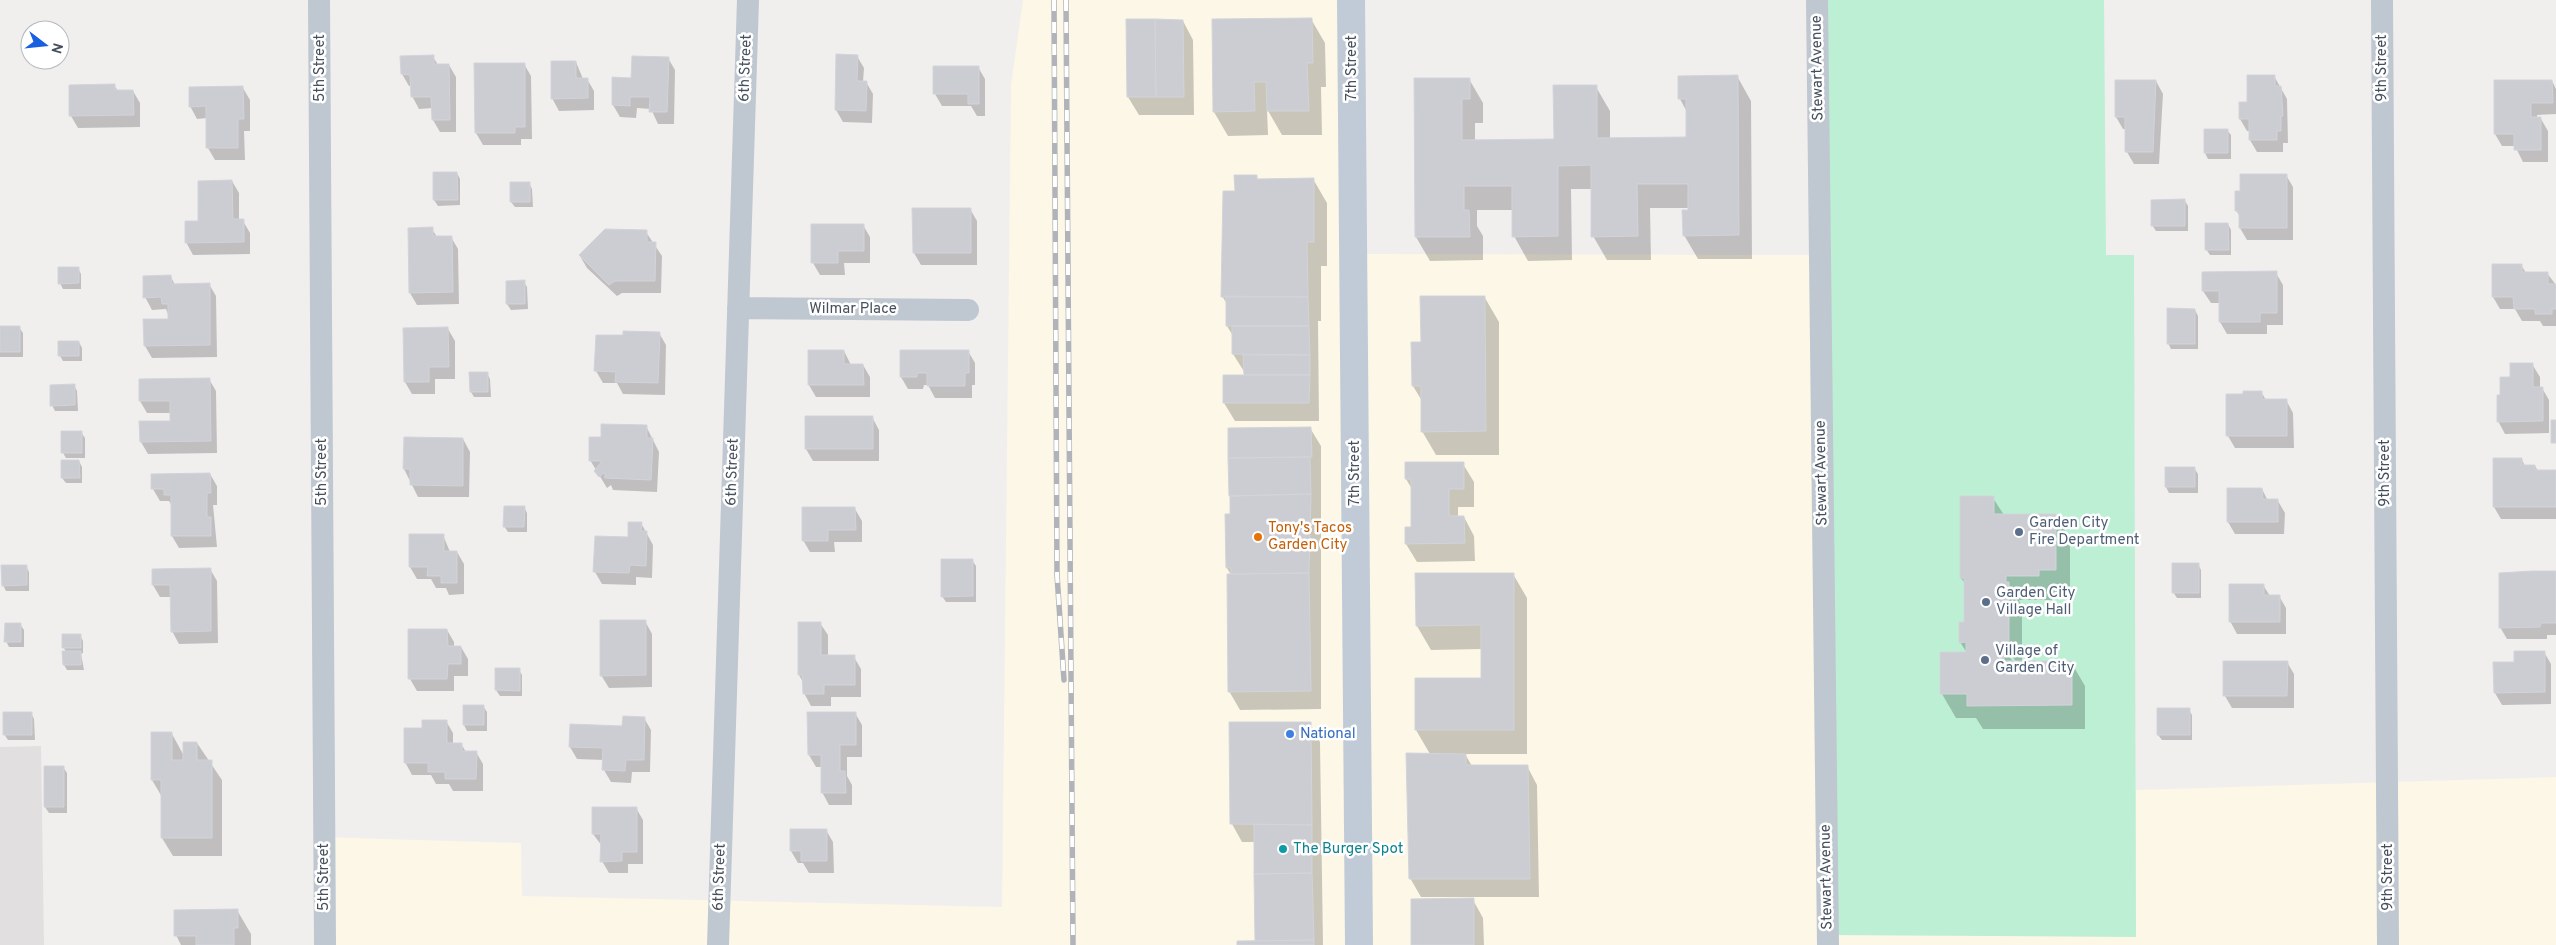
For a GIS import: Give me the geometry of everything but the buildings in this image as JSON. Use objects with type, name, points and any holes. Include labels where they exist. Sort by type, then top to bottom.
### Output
[{"type":"street","name":"5th Street","points":[[319,0],[325,945]]},
{"type":"street","name":"6th Street","points":[[718,945],[748,0]]},
{"type":"street","name":"7th Street","points":[[1351,0],[1359,945]]},
{"type":"street","name":"Stewart Avenue","points":[[1817,0],[1828,945]]},
{"type":"street","name":"9th Street","points":[[2382,0],[2388,945]]},
{"type":"street","name":"Wilmar Place","points":[[738,308],[968,310]]},
{"type":"shaded area","points":[[1023,0],[1351,0],[1356,254],[1820,255],[2135,937],[2136,790],[2556,777],[2556,945],[321,945],[321,837],[521,843],[522,896],[1002,907],[1011,85]]},
{"type":"shaded area","points":[[41,746],[44,945],[0,945],[0,747]]},
{"type":"green space","points":[[1817,0],[2104,0],[2106,255],[2134,255],[2136,937],[1824,935]]},
{"type":"railway","points":[[1054,0],[1057,575],[1064,680]]},
{"type":"railway","points":[[1066,0],[1073,945]]},
{"type":"place","name":"Garden City Fire Department","points":[[2019,532]]},
{"type":"place","name":"Tony's Tacos Garden City","points":[[1258,537]]},
{"type":"place","name":"Garden City Village Hall","points":[[1986,602]]},
{"type":"place","name":"Village of Garden City","points":[[1985,660]]},
{"type":"place","name":"National","points":[[1290,734]]},
{"type":"place","name":"The Burger Spot","points":[[1283,849]]}]
